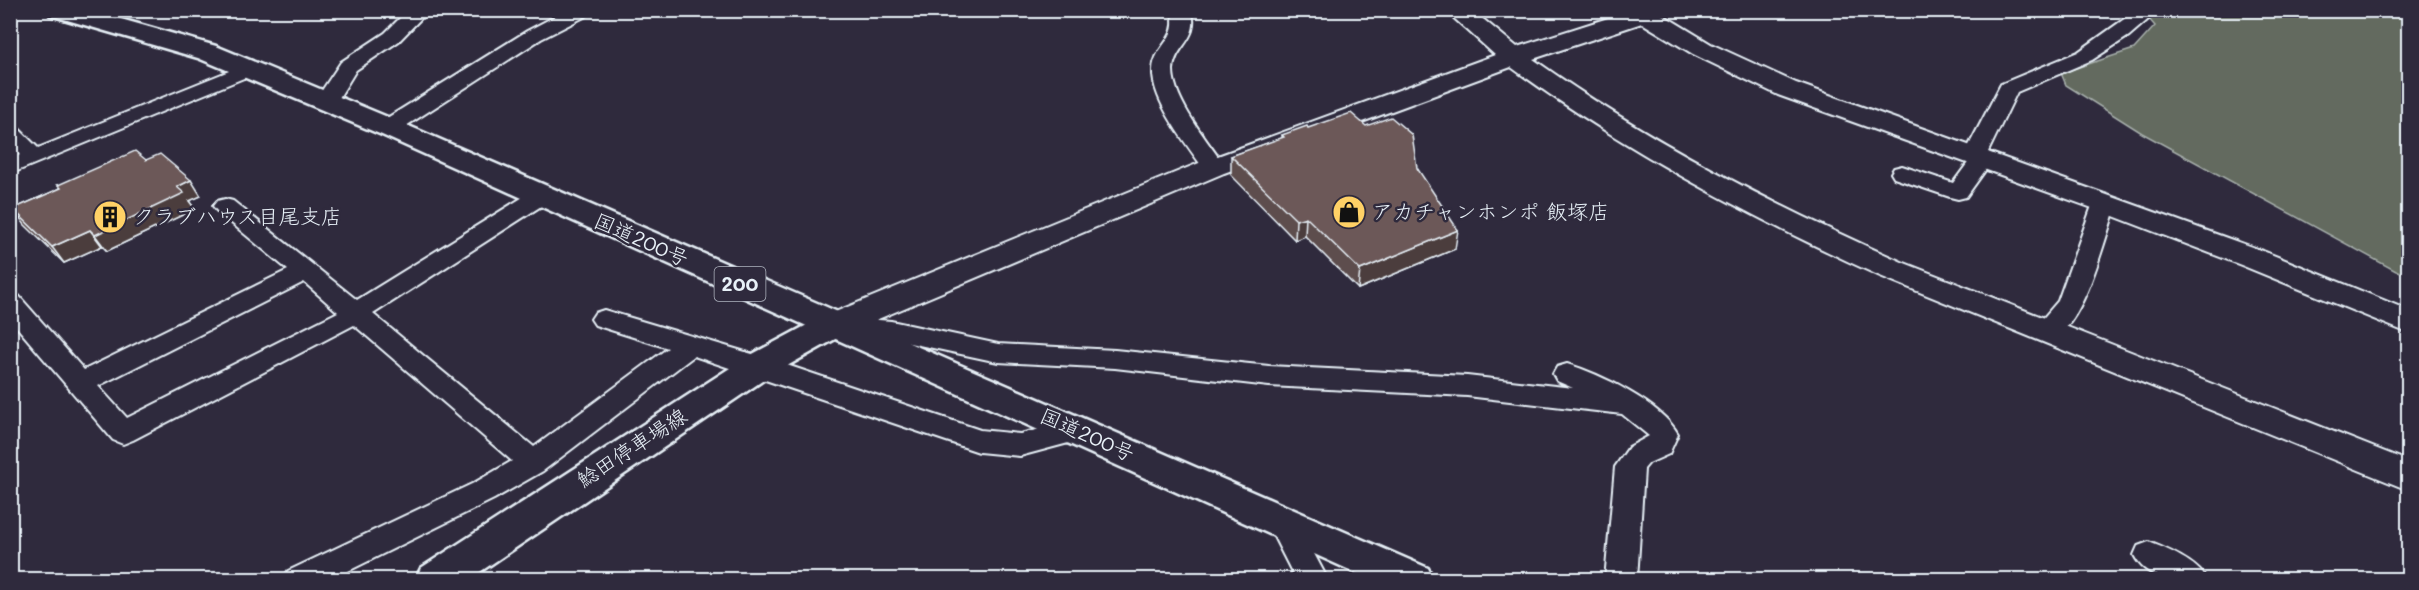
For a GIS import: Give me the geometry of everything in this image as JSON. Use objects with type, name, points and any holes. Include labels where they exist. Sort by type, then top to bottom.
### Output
[{"type":"main road","name":"国道200号","points":[[59,10],[207,52],[326,101],[1413,579]]},
{"type":"main road","name":"鯰田停車場線","points":[[435,579],[759,366],[834,325]]},
{"type":"street","points":[[326,101],[348,66],[392,37],[420,10]]},
{"type":"street","points":[[387,128],[534,35],[582,10]]},
{"type":"street","points":[[1181,10],[1185,18],[1182,35],[1166,60],[1163,71],[1173,104],[1214,167]]},
{"type":"street","points":[[1457,10],[1513,57],[1596,114],[1743,199],[1813,234],[1891,269],[2409,476]]},
{"type":"street","points":[[1902,173],[1958,192],[1979,156],[2008,88],[2085,56],[2150,10]]},
{"type":"street","points":[[834,325],[1214,167],[1640,13],[1740,69],[1787,89],[1979,156],[2252,258],[2409,322]]},
{"type":"street","points":[[10,167],[249,69]]},
{"type":"street","points":[[10,133],[35,157]]},
{"type":"street","points":[[10,302],[123,433],[356,313],[541,196]]},
{"type":"street","points":[[2046,330],[2070,304],[2105,203]]},
{"type":"street","points":[[225,206],[306,271],[533,463]]},
{"type":"street","points":[[81,383],[306,271]]},
{"type":"street","points":[[604,319],[759,366],[979,441],[1020,445],[1077,431]]},
{"type":"street","points":[[834,325],[891,330],[998,353],[1115,359],[1269,376],[1467,386],[1628,405]]},
{"type":"street","points":[[299,579],[484,491],[533,463],[689,346]]},
{"type":"street","points":[[1567,374],[1628,405],[1653,421],[1664,434],[1659,446],[1639,455],[1630,467],[1621,579]]},
{"type":"street","points":[[1282,523],[1312,579]]},
{"type":"street","points":[[2149,555],[2191,579]]},
{"type":"green space","points":[[2142,11],[2408,11],[2408,273],[2396,271],[2142,133],[2066,85],[2061,73],[2134,49],[2155,26]]},
{"type":"building","name":"アカチャンホンポ 飯塚店","points":[[1351,113],[1366,126],[1391,117],[1412,135],[1417,168],[1458,230],[1360,270],[1306,217],[1296,220],[1231,156],[1307,126],[1308,128]]},
{"type":"building","name":"クラブハウス目尾支店","points":[[135,151],[146,160],[160,154],[191,180],[177,187],[184,193],[95,235],[90,230],[52,247],[13,209],[61,188],[58,185]]},
{"type":"place","name":"アカチャンホンポ 飯塚店","points":[[1349,212]]},
{"type":"place","name":"クラブハウス目尾支店","points":[[110,217]]}]
